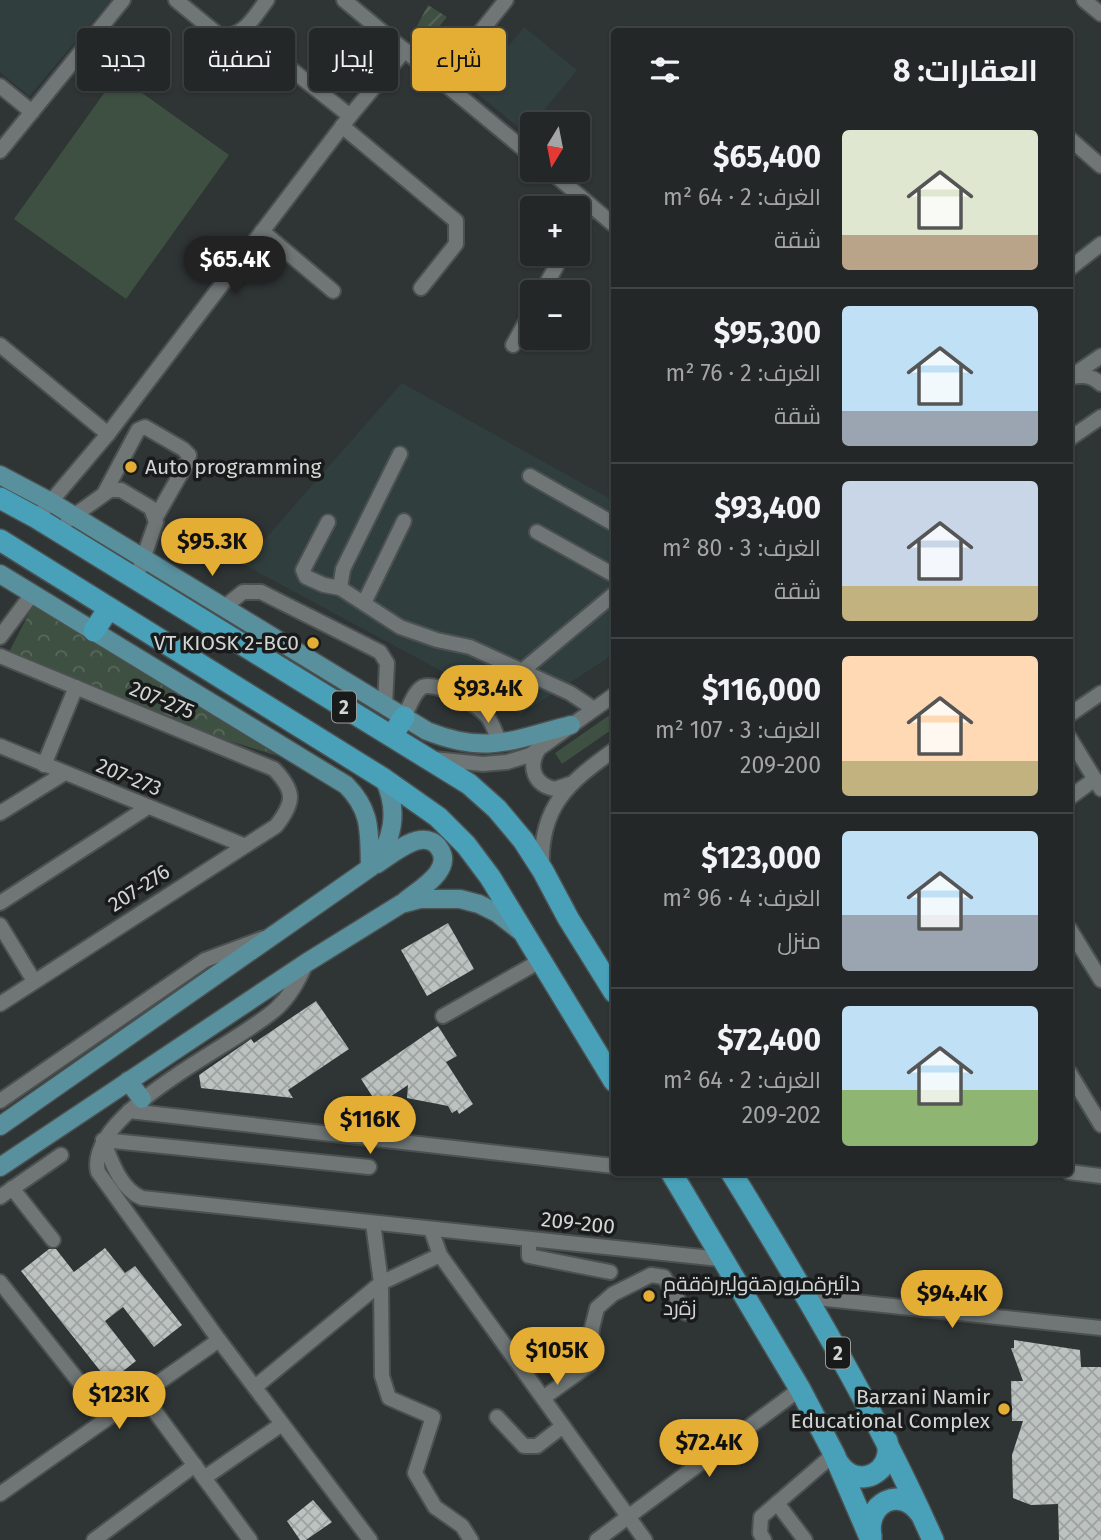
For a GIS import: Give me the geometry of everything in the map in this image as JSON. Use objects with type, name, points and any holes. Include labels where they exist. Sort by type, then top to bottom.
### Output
[{"type":"highway","name":"2","points":[[0,498],[44,510],[57,530],[140,569],[469,784],[497,808],[523,840],[568,918],[611,984]]},
{"type":"highway","name":"2","points":[[0,540],[384,779],[438,817],[466,845],[490,877],[611,1076]]},
{"type":"highway","points":[[94,631],[109,608]]},
{"type":"highway","points":[[392,736],[404,717]]},
{"type":"highway","points":[[673,1176],[720,1259],[800,1389],[836,1458],[871,1540]]},
{"type":"highway","name":"2","points":[[733,1176],[807,1297],[886,1439],[933,1540]]},
{"type":"highway","points":[[836,1458],[850,1475],[872,1476],[887,1461],[889,1452],[886,1439]]},
{"type":"highway","points":[[871,1540],[871,1518],[877,1507],[885,1502],[906,1501],[917,1509],[923,1518]]},
{"type":"main road","points":[[0,475],[44,510],[74,516],[140,569],[223,608],[427,731],[474,745],[500,743],[571,725]]},
{"type":"main road","points":[[0,574],[346,785],[358,797],[366,813],[370,867]]},
{"type":"main road","points":[[370,867],[386,846],[392,830],[392,803],[384,779]]},
{"type":"main road","points":[[0,1126],[370,867],[414,841],[424,840],[436,845],[443,856],[441,869],[401,904],[306,962],[0,1167]]},
{"type":"main road","points":[[401,904],[440,897],[470,901],[497,913],[527,939]]},
{"type":"main road","points":[[128,1081],[136,1105]]},
{"type":"street","points":[[0,150],[123,0]]},
{"type":"street","points":[[176,0],[210,28]]},
{"type":"street","points":[[245,28],[267,0]]},
{"type":"street","points":[[344,0],[412,56]]},
{"type":"street","points":[[484,28],[506,0]]},
{"type":"street","points":[[1084,0],[1101,14]]},
{"type":"street","points":[[44,510],[108,434],[346,121],[405,50]]},
{"type":"street","points":[[295,76],[456,221],[456,244],[421,288]]},
{"type":"street","points":[[0,86],[32,112]]},
{"type":"street","points":[[455,91],[520,146]]},
{"type":"street","points":[[1073,142],[1101,166]]},
{"type":"street","points":[[563,182],[579,196]]},
{"type":"street","points":[[590,205],[611,222]]},
{"type":"street","points":[[262,231],[333,291]]},
{"type":"street","points":[[1073,266],[1101,244]]},
{"type":"street","points":[[513,345],[520,332]]},
{"type":"street","points":[[0,345],[108,434]]},
{"type":"street","points":[[1073,375],[1101,356]]},
{"type":"street","points":[[1073,377],[1084,375],[1101,384]]},
{"type":"street","points":[[124,413],[189,455],[156,517],[140,569]]},
{"type":"street","points":[[1073,436],[1101,417]]},
{"type":"street","points":[[57,530],[105,492],[142,427]]},
{"type":"street","points":[[340,588],[343,569],[400,454]]},
{"type":"street","points":[[530,476],[611,522]]},
{"type":"street","points":[[105,492],[121,490],[151,508],[156,517]]},
{"type":"street","points":[[364,603],[404,521]]},
{"type":"street","points":[[328,522],[303,570],[306,577],[340,588],[400,627],[437,640],[470,647],[570,693],[594,709]]},
{"type":"street","points":[[537,532],[611,573]]},
{"type":"street","points":[[223,608],[243,592],[261,592],[380,652],[387,663],[385,705]]},
{"type":"street","points":[[0,637],[33,593]]},
{"type":"street","points":[[522,671],[611,597]]},
{"type":"street","name":"207-275","points":[[0,656],[274,769],[287,782],[291,799]]},
{"type":"street","points":[[404,717],[417,693],[423,686],[431,685],[461,697],[487,715],[500,743]]},
{"type":"street","points":[[44,765],[76,687]]},
{"type":"street","points":[[1073,712],[1101,693]]},
{"type":"street","points":[[431,759],[495,763],[519,759],[538,750],[611,697]]},
{"type":"street","points":[[1073,743],[1098,784],[1073,796]]},
{"type":"street","name":"207-273","points":[[0,747],[243,845]]},
{"type":"street","points":[[538,750],[533,757],[533,768],[540,783],[555,789],[570,784],[611,752]]},
{"type":"street","points":[[0,813],[63,774]]},
{"type":"street","points":[[542,871],[546,826],[570,784]]},
{"type":"street","name":"207-276","points":[[0,1004],[276,826],[285,815],[291,799]]},
{"type":"street","points":[[0,904],[148,807]]},
{"type":"street","points":[[0,925],[34,981]]},
{"type":"street","points":[[1073,934],[1101,980]]},
{"type":"street","points":[[0,1101],[205,960],[241,945],[276,935]]},
{"type":"street","points":[[443,1016],[540,961]]},
{"type":"street","points":[[306,962],[299,979],[277,1008],[136,1105],[103,1140],[95,1160],[98,1172],[219,1340],[370,1540]]},
{"type":"street","points":[[1073,1079],[1101,1125]]},
{"type":"street","points":[[136,1105],[611,1166]]},
{"type":"street","points":[[103,1140],[369,1167]]},
{"type":"street","name":"209-200","points":[[103,1140],[121,1178],[139,1197],[720,1259]]},
{"type":"street","points":[[53,1240],[6,1193],[61,1155]]},
{"type":"street","points":[[1073,1172],[1101,1176]]},
{"type":"street","points":[[373,1223],[381,1283],[384,1386],[389,1398],[433,1417],[415,1473],[435,1507],[462,1526],[471,1540]]},
{"type":"street","points":[[431,1229],[440,1255],[645,1540]]},
{"type":"street","points":[[529,1239],[529,1256],[610,1272]]},
{"type":"street","points":[[254,1388],[381,1283],[440,1255]]},
{"type":"street","points":[[543,1398],[589,1364],[592,1328],[597,1308],[613,1294],[651,1275],[664,1277],[686,1313]]},
{"type":"street","points":[[0,1282],[99,1408]]},
{"type":"street","points":[[807,1297],[1101,1328]]},
{"type":"street","points":[[0,1494],[219,1340]]},
{"type":"street","points":[[597,1540],[800,1389]]},
{"type":"street","points":[[142,1394],[250,1540]]},
{"type":"street","points":[[497,1417],[524,1446],[537,1446],[563,1426]]},
{"type":"street","points":[[204,1478],[282,1424]]},
{"type":"street","points":[[764,1540],[760,1533],[761,1517],[836,1458]]},
{"type":"street","points":[[94,1540],[195,1465]]},
{"type":"street","points":[[777,1503],[805,1540]]},
{"type":"shaded area","points":[[0,0],[111,0],[87,28],[77,28],[77,40],[29,96],[0,72]]},
{"type":"shaded area","points":[[524,27],[577,70],[542,112],[520,112],[520,129],[474,91],[506,91],[506,49]]},
{"type":"shaded area","points":[[402,383],[611,499],[611,656],[521,714],[243,564]]},
{"type":"green space","points":[[428,5],[447,17],[438,28],[416,28]]},
{"type":"green space","points":[[106,91],[139,91],[229,155],[126,299],[14,219]]},
{"type":"green space","points":[[34,604],[278,756],[214,736],[9,652]]},
{"type":"green space","points":[[611,714],[611,730],[562,764],[555,753]]},
{"type":"building","points":[[448,923],[474,969],[427,996],[401,950]]},
{"type":"building","points":[[316,1001],[349,1049],[288,1090],[293,1098],[201,1088],[199,1075],[251,1039],[254,1043]]},
{"type":"building","points":[[438,1026],[457,1056],[446,1062],[473,1104],[459,1114],[457,1110],[452,1113],[448,1106],[407,1098],[408,1085],[378,1105],[361,1079]]},
{"type":"building","points":[[105,1248],[125,1273],[135,1266],[182,1325],[154,1347],[123,1307],[105,1321],[136,1361],[109,1382],[21,1271],[49,1249],[56,1249],[74,1272]]},
{"type":"building","points":[[1014,1340],[1080,1350],[1081,1367],[1101,1367],[1101,1540],[1059,1540],[1058,1504],[1031,1505],[1013,1498],[1012,1455],[1023,1421],[1012,1421],[1011,1381],[1023,1381],[1011,1348],[1014,1348]]},
{"type":"building","points":[[313,1500],[332,1522],[306,1540],[300,1540],[287,1521]]},
{"type":"place","name":"Auto programming","points":[[131,467]]},
{"type":"place","name":"VT KIOSK 2-BC0","points":[[313,643]]},
{"type":"place","name":"دائيرةمرورهةوليررةقةم زةرد","points":[[649,1296]]},
{"type":"place","name":"Barzani Namir Educational Complex","points":[[1004,1409]]}]
